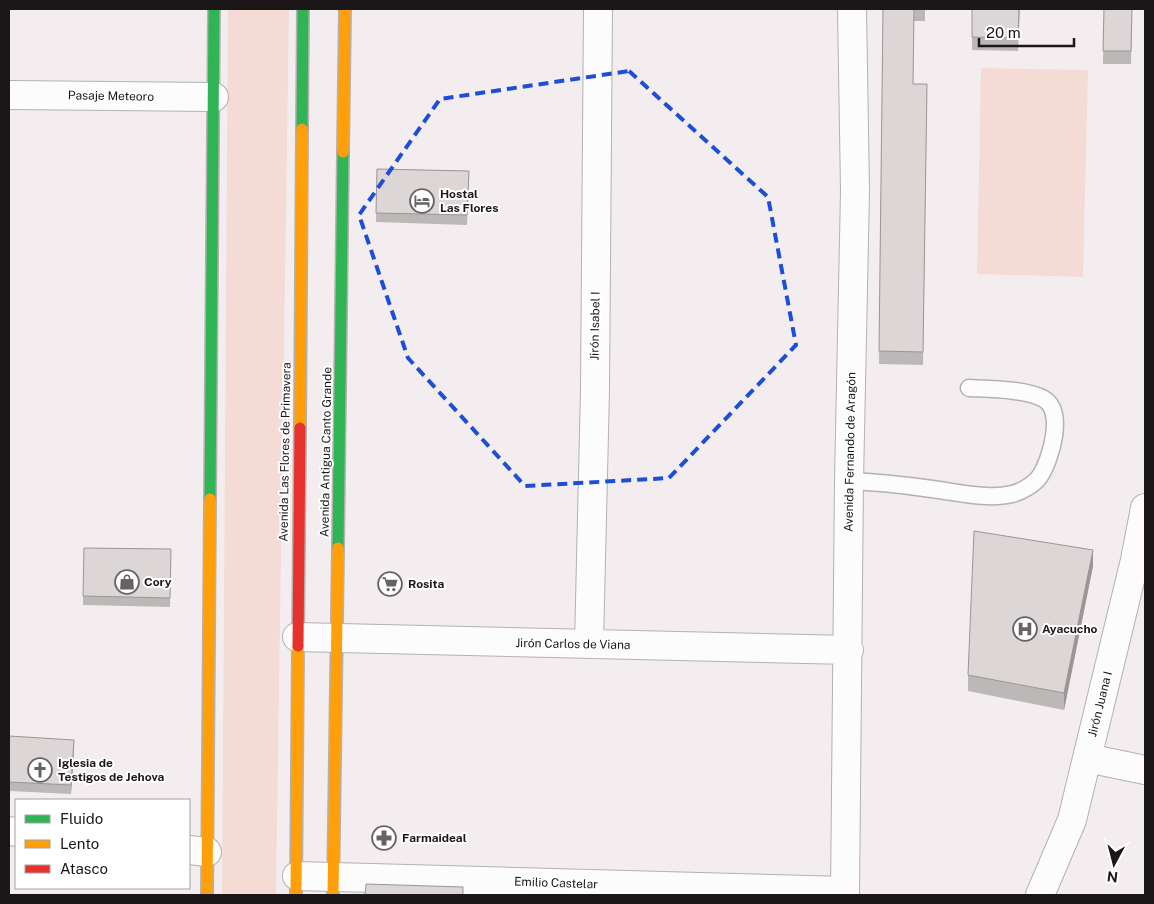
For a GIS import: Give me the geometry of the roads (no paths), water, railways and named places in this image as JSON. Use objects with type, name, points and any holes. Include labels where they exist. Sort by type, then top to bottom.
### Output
[{"type":"main road","points":[[207,895],[198,851],[214,97],[214,9]]},
{"type":"main road","name":"Avenida Las Flores de Primavera","points":[[296,886],[296,637],[303,9]]},
{"type":"main road","name":"Avenida Antigua Canto Grande","points":[[333,886],[345,9]]},
{"type":"street","name":"Jirón Isabel I","points":[[589,644],[595,390],[598,9]]},
{"type":"street","name":"Avenida Fernando de Aragón","points":[[845,893],[849,650],[849,481],[855,191],[852,9]]},
{"type":"street","name":"Pasaje Meteoro","points":[[9,95],[214,97]]},
{"type":"street","name":"Jirón Juana I","points":[[1040,895],[1072,820],[1140,561],[1145,508]]},
{"type":"street","name":"Jirón Carlos de Viana","points":[[296,637],[849,650]]},
{"type":"street","points":[[1087,758],[1145,770]]},
{"type":"street","name":"Emilio Castelar","points":[[296,886],[845,893]]},
{"type":"lane","points":[[849,481],[884,482],[998,496],[1013,494],[1032,483],[1039,477],[1048,461],[1056,424],[1050,404],[1044,399],[1031,394],[969,388]]},
{"type":"place","name":"Hostal Las Flores","points":[[422,201]]},
{"type":"place","name":"Cory","points":[[127,582]]},
{"type":"place","name":"Rosita","points":[[390,584]]},
{"type":"place","name":"Ayacucho","points":[[1025,629]]},
{"type":"place","name":"Iglesia de Testigos de Jehova","points":[[40,770]]},
{"type":"place","name":"Farmaideal","points":[[384,838]]}]
